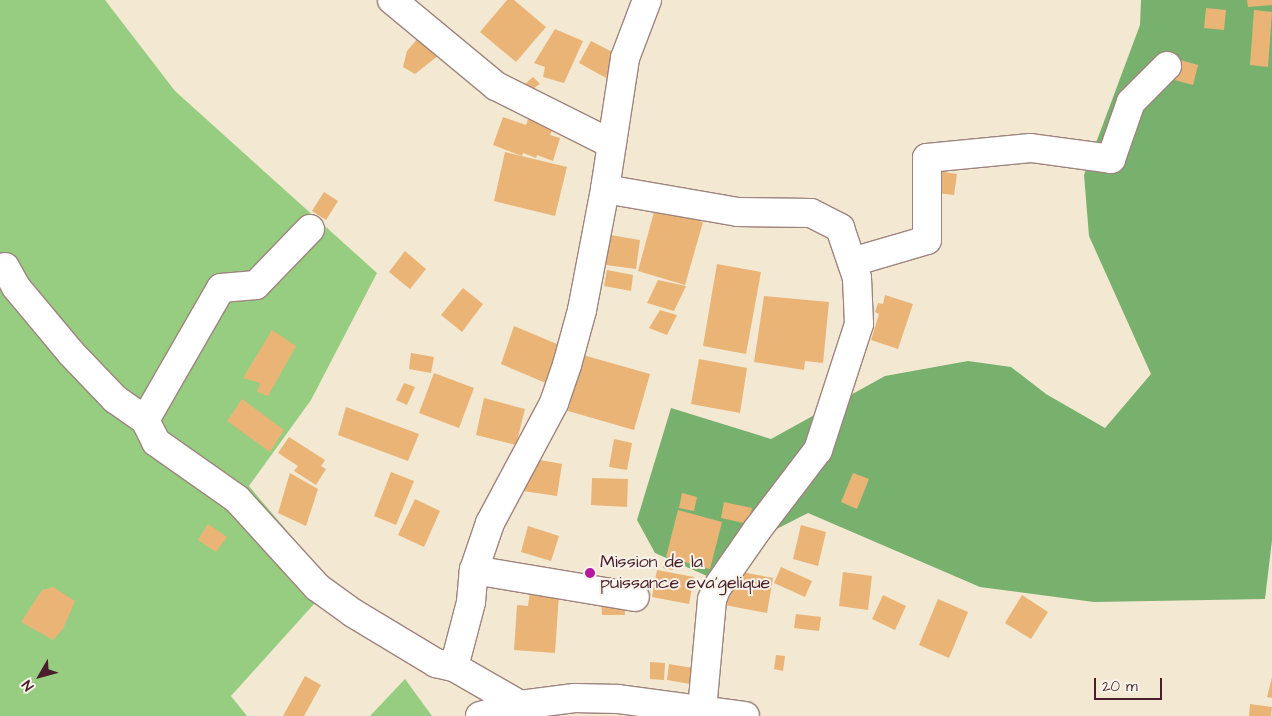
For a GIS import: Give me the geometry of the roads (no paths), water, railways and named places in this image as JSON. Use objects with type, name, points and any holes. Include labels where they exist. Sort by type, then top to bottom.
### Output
[{"type":"street","points":[[392,0],[496,86],[610,143]]},
{"type":"street","points":[[454,667],[471,602],[474,570],[490,523],[554,403],[567,365],[582,310],[605,189],[610,143],[625,58],[647,0]]},
{"type":"street","points":[[852,262],[927,240],[927,158],[1031,148],[1111,160],[1131,102],[1167,66]]},
{"type":"street","points":[[605,189],[738,212],[811,213],[840,228],[857,278],[859,324],[818,450],[757,530],[716,589],[712,600],[702,709]]},
{"type":"street","points":[[145,420],[220,288],[256,285],[310,229]]},
{"type":"street","points":[[5,267],[16,288],[71,353],[115,399],[145,420],[156,442],[237,499],[317,587],[352,613],[436,663],[454,667],[520,705]]},
{"type":"street","points":[[474,570],[635,597]]},
{"type":"street","points":[[480,716],[520,705],[575,698],[618,699],[745,716]]},
{"type":"place","name":"Mission de la puissance eva'gelique","points":[[590,573]]}]
